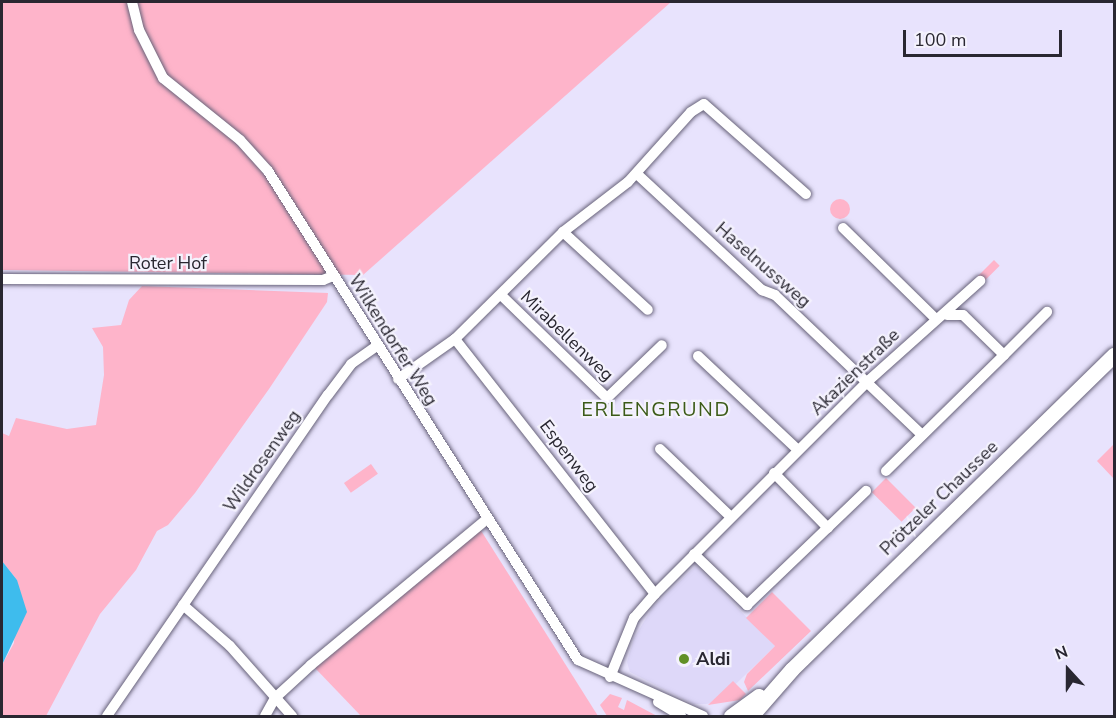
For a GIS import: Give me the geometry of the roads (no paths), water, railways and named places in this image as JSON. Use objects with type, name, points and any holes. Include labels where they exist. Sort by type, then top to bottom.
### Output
[{"type":"main road","name":"Prötzeler Chaussee","points":[[751,717],[792,669],[1114,355]]},
{"type":"main road","name":"Prötzeler Chaussee","points":[[731,717],[792,669]]},
{"type":"street","name":"Wilkendorfer Weg","points":[[132,2],[139,30],[163,78],[240,140],[268,171],[578,660],[610,677],[703,717]]},
{"type":"street","name":"Mirabellenweg","points":[[398,379],[455,339],[563,232],[637,174],[691,112],[704,104],[806,194]]},
{"type":"street","name":"Haselnussweg","points":[[637,174],[762,290],[775,295],[922,435]]},
{"type":"street","points":[[843,228],[936,319]]},
{"type":"street","points":[[563,232],[648,310]]},
{"type":"street","name":"Roter Hof","points":[[2,279],[325,280],[333,276]]},
{"type":"street","name":"Akazienstraße","points":[[610,677],[634,618],[655,594],[867,382],[936,319],[947,315],[980,281]]},
{"type":"street","name":"Mirabellenweg","points":[[501,295],[607,398],[662,345]]},
{"type":"street","points":[[886,471],[1047,312]]},
{"type":"street","points":[[947,315],[963,315],[1004,355]]},
{"type":"street","name":"Espenweg","points":[[455,339],[655,594]]},
{"type":"street","name":"Wildrosenweg","points":[[107,717],[351,364],[378,346]]},
{"type":"street","points":[[698,356],[798,450]]},
{"type":"street","points":[[660,449],[731,517]]},
{"type":"street","points":[[774,473],[828,528]]},
{"type":"street","points":[[694,554],[747,604],[866,491]]},
{"type":"street","points":[[265,717],[275,698],[487,519]]},
{"type":"street","points":[[183,605],[230,646],[292,717]]},
{"type":"street","name":"Wilkendorfer Weg","points":[[635,688],[681,717]]},
{"type":"water","points":[[2,561],[17,580],[27,612],[2,665]]},
{"type":"place","name":"Aldi","points":[[684,659]]},
{"type":"district","name":"ERLENGRUND","points":[[656,409]]}]
